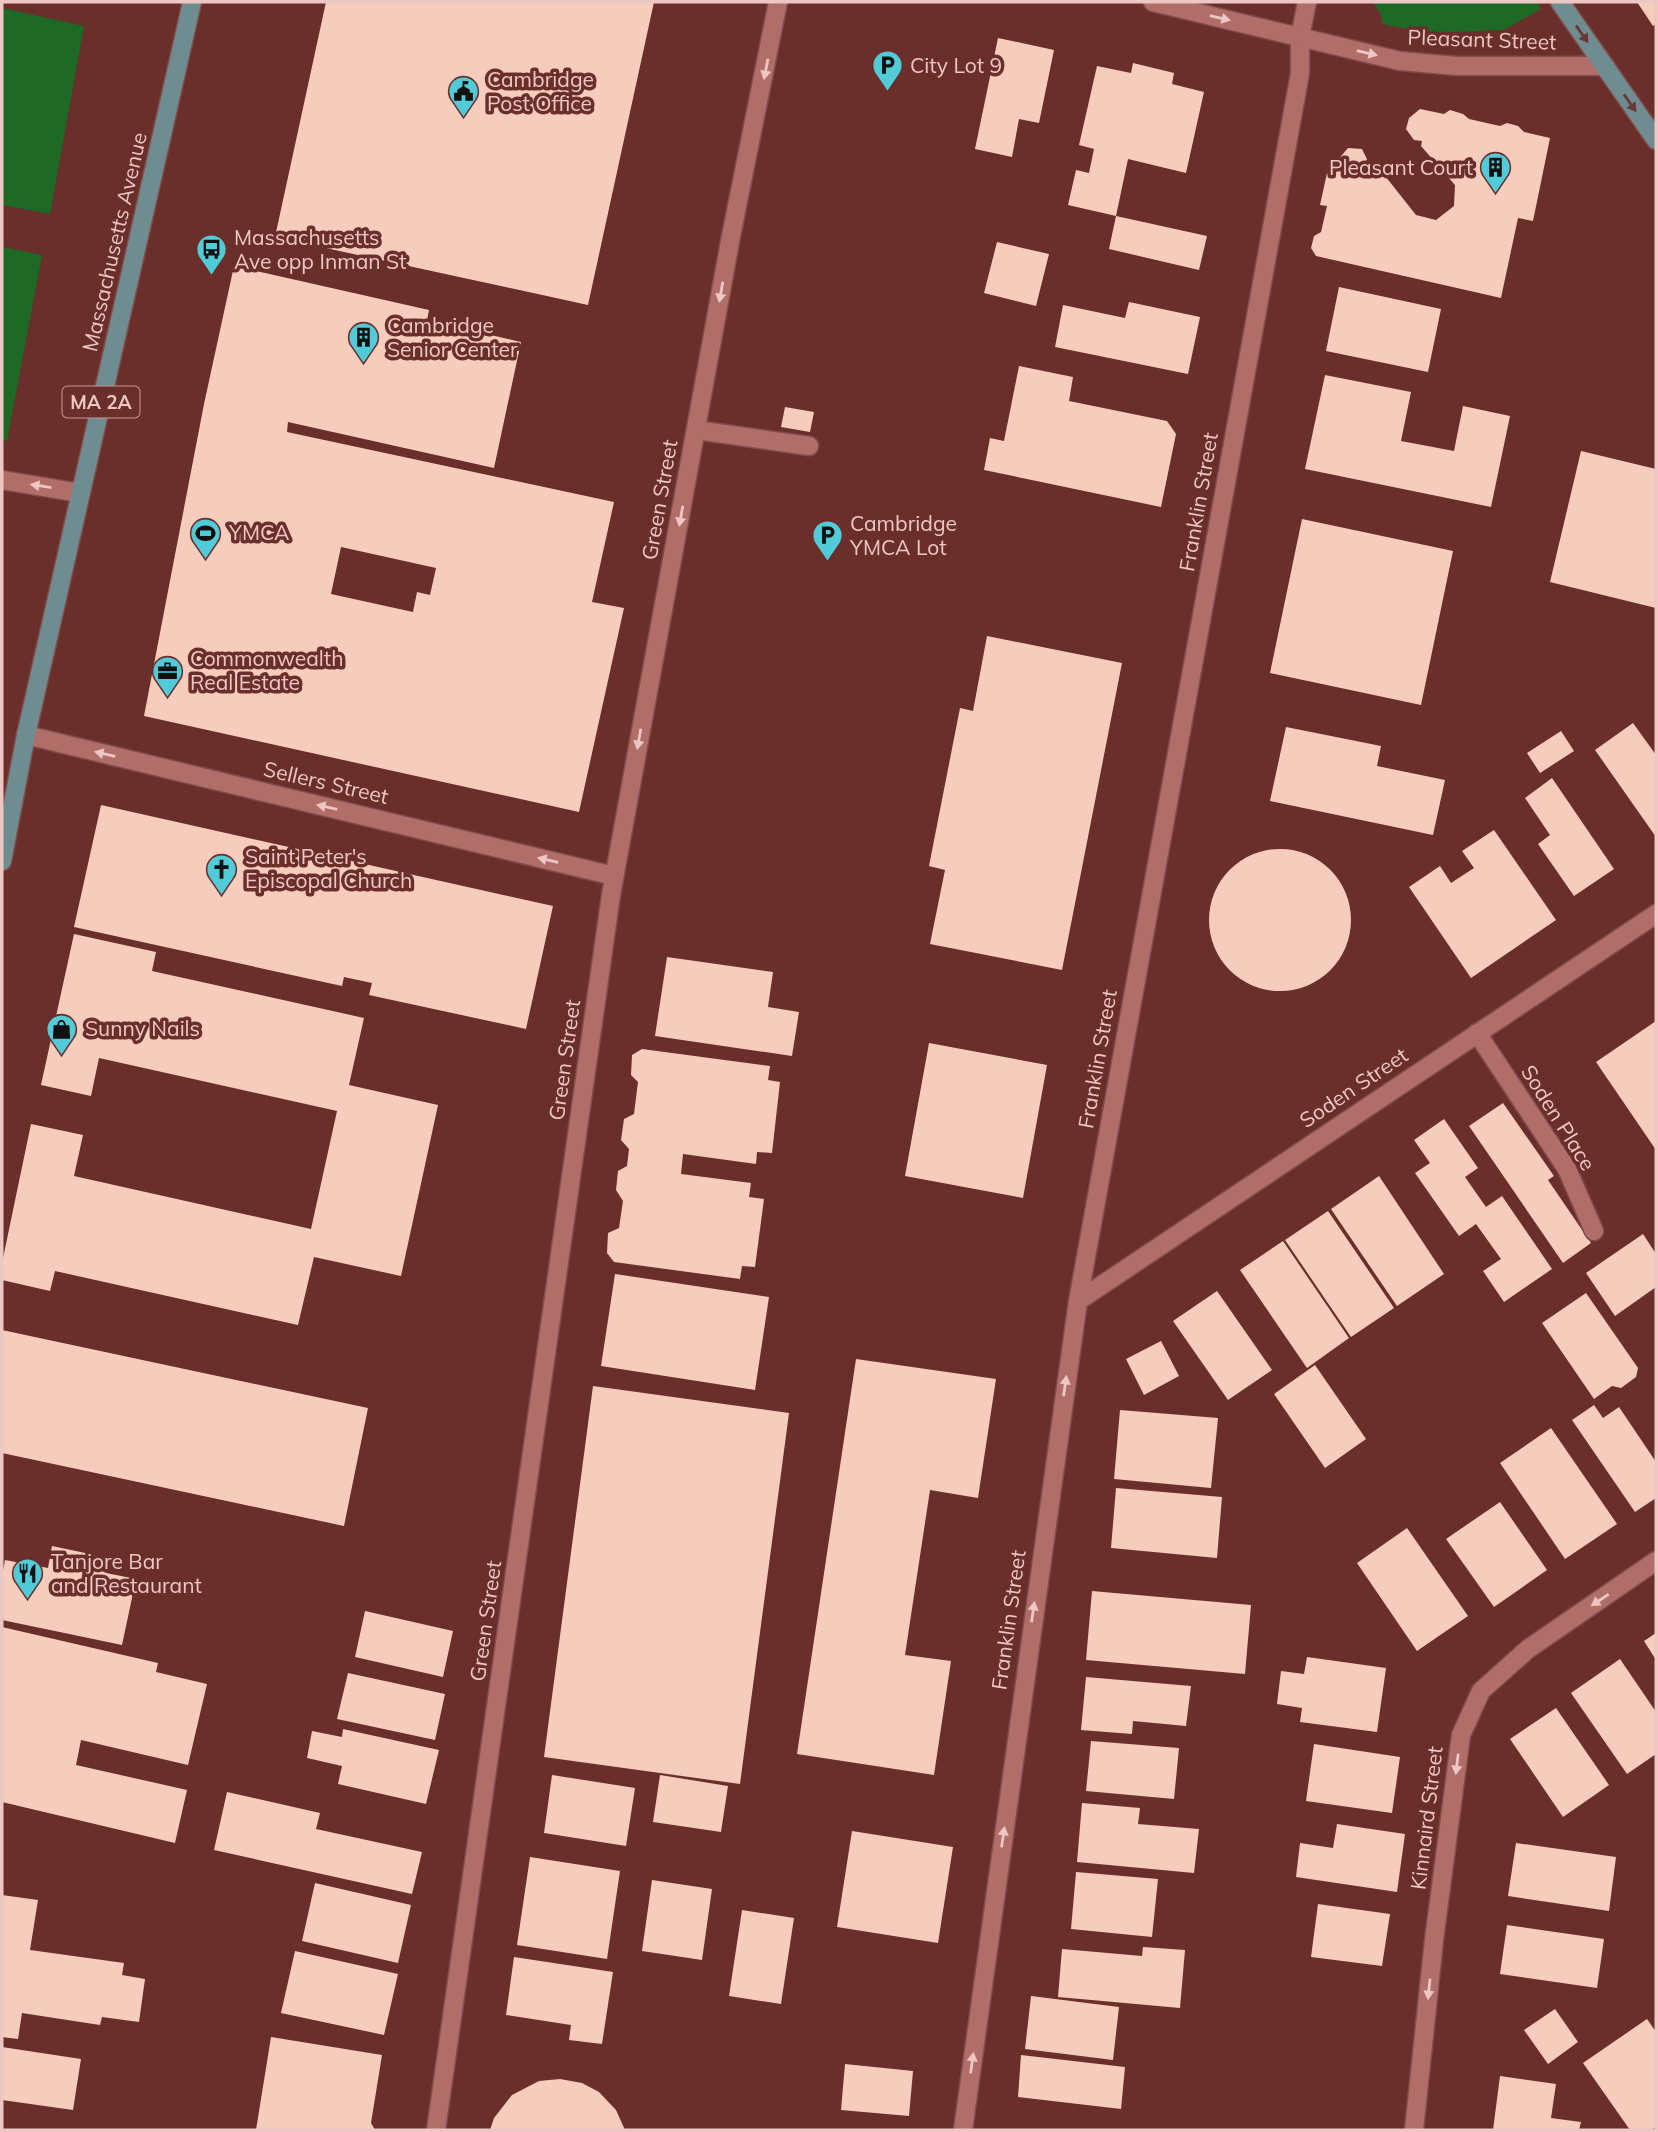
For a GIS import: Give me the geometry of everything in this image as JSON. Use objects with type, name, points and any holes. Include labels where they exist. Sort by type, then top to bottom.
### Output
[{"type":"main road","name":"Massachusetts Avenue","points":[[2,861],[26,735],[173,93],[189,2]]},
{"type":"main road","points":[[1560,2],[1656,140]]},
{"type":"street","name":"Green Street","points":[[436,2130],[614,876],[731,236],[778,2]]},
{"type":"street","name":"Pleasant Street","points":[[1153,2],[1400,61],[1437,65],[1605,66]]},
{"type":"street","name":"Franklin Street","points":[[963,2130],[1077,1301],[1300,73],[1300,37],[1307,2]]},
{"type":"street","points":[[696,430],[809,446]]},
{"type":"street","points":[[2,480],[80,493]]},
{"type":"street","name":"Sellers Street","points":[[26,735],[614,876]]},
{"type":"street","name":"Soden Street","points":[[1077,1301],[1656,914]]},
{"type":"street","name":"Soden Place","points":[[1477,1032],[1567,1169],[1594,1231]]},
{"type":"street","name":"Kinnaird Street","points":[[1414,2130],[1434,1940],[1461,1735],[1481,1691],[1528,1649],[1656,1561]]},
{"type":"green space","points":[[1373,2],[1537,2],[1541,9],[1504,30],[1426,33],[1382,24],[1381,15]]},
{"type":"green space","points":[[2,8],[84,26],[50,214],[2,205]]},
{"type":"green space","points":[[2,247],[42,255],[7,441],[2,440]]},
{"type":"building","name":"Cambridge Post Office","points":[[326,2],[654,2],[588,305],[275,237]]},
{"type":"building","points":[[1637,2],[1656,2],[1656,24],[1653,26]]},
{"type":"building","points":[[998,38],[1054,50],[1039,123],[1019,119],[1012,157],[975,149]]},
{"type":"building","points":[[1133,63],[1174,73],[1172,84],[1204,92],[1186,173],[1128,159],[1116,216],[1068,205],[1076,170],[1089,173],[1094,149],[1079,145],[1097,66],[1131,73]]},
{"type":"building","name":"Pleasant Court","points":[[1420,109],[1444,114],[1450,110],[1469,119],[1500,126],[1507,123],[1518,126],[1524,132],[1550,138],[1533,221],[1518,218],[1501,298],[1316,256],[1311,248],[1314,236],[1321,232],[1327,206],[1320,205],[1327,173],[1334,175],[1336,162],[1348,148],[1362,149],[1367,159],[1365,164],[1378,167],[1416,215],[1436,220],[1454,206],[1455,185],[1421,146],[1422,141],[1414,140],[1406,129],[1409,118]]},
{"type":"building","points":[[1116,216],[1207,236],[1199,270],[1109,249]]},
{"type":"building","points":[[997,242],[1049,254],[1036,306],[984,293]]},
{"type":"building","points":[[234,266],[429,310],[427,320],[521,342],[494,468],[288,422],[287,432],[614,502],[592,602],[624,608],[579,812],[144,716],[204,404]],"holes":[[[341,547],[436,568],[430,595],[417,592],[413,612],[331,594]]]},
{"type":"building","points":[[1339,287],[1441,309],[1428,372],[1326,351]]},
{"type":"building","points":[[1129,302],[1200,317],[1188,374],[1055,347],[1063,305],[1125,318]]},
{"type":"building","points":[[1019,366],[1073,377],[1069,401],[1167,421],[1176,434],[1161,507],[984,470],[990,438],[1004,441]]},
{"type":"building","points":[[1325,375],[1411,392],[1401,441],[1454,451],[1463,406],[1510,416],[1491,507],[1305,469]]},
{"type":"building","points":[[785,407],[814,412],[810,432],[781,427]]},
{"type":"building","points":[[1581,451],[1656,469],[1656,608],[1550,582]]},
{"type":"building","points":[[1302,519],[1453,551],[1421,705],[1270,673]]},
{"type":"building","points":[[987,636],[1122,663],[1062,970],[930,944],[945,870],[929,866],[960,708],[973,711]]},
{"type":"building","points":[[1633,723],[1656,755],[1656,837],[1595,750]]},
{"type":"building","points":[[1286,727],[1381,746],[1377,766],[1445,780],[1433,835],[1270,801]]},
{"type":"building","points":[[1561,731],[1574,751],[1540,773],[1527,753]]},
{"type":"building","points":[[1552,778],[1614,869],[1574,896],[1538,844],[1550,835],[1525,798]]},
{"type":"building","points":[[101,805],[553,906],[526,1029],[369,995],[372,983],[344,977],[342,986],[74,927]]},
{"type":"building","points":[[1494,830],[1556,920],[1471,978],[1409,887],[1440,866],[1451,883],[1474,868],[1462,851]]},
{"type":"building","points":[[1280,849],[1307,855],[1330,870],[1345,893],[1351,920],[1345,947],[1330,970],[1307,985],[1280,991],[1253,985],[1230,970],[1215,947],[1209,920],[1215,893],[1230,870],[1253,855]]},
{"type":"building","points":[[74,934],[156,952],[152,971],[364,1018],[349,1085],[438,1105],[401,1276],[314,1257],[298,1325],[55,1271],[50,1291],[2,1280],[2,1263],[31,1124],[83,1135],[74,1176],[311,1229],[337,1111],[99,1058],[91,1096],[41,1085]]},
{"type":"building","points":[[667,957],[773,972],[768,1007],[799,1012],[792,1056],[655,1036]]},
{"type":"building","points":[[1656,1021],[1656,1150],[1596,1062]]},
{"type":"building","points":[[929,1043],[1047,1065],[1023,1198],[905,1176]]},
{"type":"building","points":[[642,1049],[770,1066],[768,1080],[780,1082],[772,1153],[757,1152],[756,1164],[683,1154],[681,1174],[751,1183],[749,1197],[764,1199],[755,1267],[742,1266],[740,1279],[614,1262],[607,1253],[608,1233],[619,1228],[623,1201],[616,1190],[618,1171],[627,1166],[629,1149],[621,1140],[624,1119],[634,1114],[638,1082],[631,1075],[632,1055]]},
{"type":"building","points":[[1503,1103],[1554,1176],[1548,1180],[1591,1243],[1563,1263],[1469,1126]]},
{"type":"building","points":[[1444,1119],[1478,1168],[1465,1177],[1486,1207],[1502,1196],[1552,1269],[1504,1302],[1483,1271],[1501,1259],[1476,1224],[1459,1236],[1415,1173],[1430,1163],[1414,1140]]},
{"type":"building","points":[[1379,1176],[1444,1274],[1397,1306],[1331,1209]]},
{"type":"building","points":[[1328,1211],[1394,1308],[1351,1337],[1285,1240]]},
{"type":"building","points":[[1643,1234],[1656,1254],[1656,1287],[1615,1316],[1586,1273]]},
{"type":"building","points":[[1283,1241],[1349,1338],[1307,1368],[1240,1270]]},
{"type":"building","points":[[615,1274],[769,1297],[755,1390],[601,1366]]},
{"type":"building","points":[[1217,1291],[1272,1370],[1228,1400],[1173,1321]]},
{"type":"building","points":[[1586,1293],[1638,1368],[1636,1377],[1621,1388],[1612,1386],[1594,1399],[1542,1323]]},
{"type":"building","points":[[2,1330],[368,1408],[344,1526],[2,1453]]},
{"type":"building","points":[[1161,1341],[1179,1376],[1144,1395],[1126,1359]]},
{"type":"building","points":[[856,1359],[996,1379],[978,1498],[930,1490],[905,1655],[951,1661],[934,1775],[797,1754]]},
{"type":"building","points":[[1315,1365],[1366,1439],[1325,1468],[1274,1394]]},
{"type":"building","points":[[593,1386],[789,1413],[740,1784],[544,1757]]},
{"type":"building","points":[[1594,1405],[1603,1418],[1619,1407],[1656,1462],[1656,1498],[1635,1512],[1572,1420]]},
{"type":"building","points":[[1120,1410],[1218,1418],[1211,1488],[1114,1479]]},
{"type":"building","points":[[1551,1428],[1617,1524],[1565,1559],[1500,1463]]},
{"type":"building","points":[[1116,1488],[1222,1497],[1217,1558],[1111,1548]]},
{"type":"building","points":[[1500,1502],[1547,1570],[1494,1607],[1446,1539]]},
{"type":"building","points":[[1407,1528],[1468,1616],[1417,1651],[1357,1563]]},
{"type":"building","points":[[52,1546],[109,1558],[106,1573],[136,1579],[122,1645],[2,1620],[2,1576],[5,1560],[48,1568]]},
{"type":"building","points":[[1092,1591],[1251,1605],[1245,1674],[1086,1660]]},
{"type":"building","points":[[365,1611],[453,1631],[443,1677],[355,1657]]},
{"type":"building","points":[[2,1627],[158,1663],[156,1672],[207,1684],[188,1765],[81,1740],[76,1765],[187,1790],[175,1843],[2,1802]]},
{"type":"building","points":[[1656,1633],[1656,1660],[1644,1641]]},
{"type":"building","points":[[1307,1657],[1386,1668],[1377,1732],[1300,1722],[1302,1708],[1277,1704],[1281,1671],[1304,1674]]},
{"type":"building","points":[[1620,1659],[1656,1712],[1656,1754],[1627,1774],[1571,1693]]},
{"type":"building","points":[[348,1673],[445,1694],[435,1740],[337,1719]]},
{"type":"building","points":[[1086,1677],[1191,1686],[1186,1726],[1133,1721],[1132,1734],[1081,1730]]},
{"type":"building","points":[[1556,1708],[1609,1785],[1563,1817],[1510,1739]]},
{"type":"building","points":[[343,1729],[439,1750],[426,1804],[338,1784],[342,1766],[307,1758],[312,1731],[342,1737]]},
{"type":"building","points":[[1091,1741],[1179,1748],[1174,1799],[1086,1791]]},
{"type":"building","points":[[1314,1744],[1400,1757],[1392,1813],[1306,1801]]},
{"type":"building","points":[[552,1775],[635,1788],[626,1846],[544,1833]]},
{"type":"building","points":[[660,1775],[728,1786],[721,1832],[653,1822]]},
{"type":"building","points":[[227,1792],[320,1813],[316,1829],[422,1852],[412,1894],[214,1850]]},
{"type":"building","points":[[1082,1803],[1140,1808],[1138,1824],[1199,1829],[1194,1873],[1077,1862]]},
{"type":"building","points":[[1337,1824],[1405,1834],[1397,1892],[1296,1877],[1300,1843],[1333,1848]]},
{"type":"building","points":[[852,1831],[953,1847],[938,1943],[837,1927]]},
{"type":"building","points":[[1516,1843],[1616,1857],[1609,1911],[1508,1896]]},
{"type":"building","points":[[530,1857],[620,1871],[607,1959],[517,1945]]},
{"type":"building","points":[[1076,1872],[1158,1879],[1152,1937],[1071,1929]]},
{"type":"building","points":[[652,1880],[712,1889],[702,1960],[642,1951]]},
{"type":"building","points":[[315,1883],[411,1905],[398,1963],[302,1941]]},
{"type":"building","points":[[2,1895],[38,1900],[30,1950],[124,1963],[122,1975],[145,1979],[139,2022],[102,2017],[100,2025],[22,2013],[18,2039],[2,2037]]},
{"type":"building","points":[[1318,1904],[1390,1914],[1382,1966],[1311,1957]]},
{"type":"building","points":[[742,1910],[794,1918],[781,2004],[729,1996]]},
{"type":"building","points":[[1507,1925],[1604,1939],[1597,1988],[1500,1974]]},
{"type":"building","points":[[1143,1947],[1185,1950],[1180,2008],[1058,1997],[1062,1949],[1142,1956]]},
{"type":"building","points":[[295,1951],[398,1974],[384,2035],[281,2013]]},
{"type":"building","points":[[514,1957],[613,1972],[602,2044],[569,2040],[571,2025],[506,2015]]},
{"type":"building","points":[[1031,1996],[1119,2007],[1113,2060],[1025,2049]]},
{"type":"building","points":[[1555,2009],[1578,2042],[1548,2064],[1524,2030]]},
{"type":"building","points":[[1647,2019],[1656,2032],[1656,2127],[1651,2130],[1630,2130],[1583,2063]]},
{"type":"building","points":[[271,2037],[382,2055],[371,2123],[375,2130],[256,2130]]},
{"type":"building","points":[[2,2047],[81,2059],[73,2110],[2,2100]]},
{"type":"building","points":[[1021,2055],[1125,2067],[1121,2109],[1018,2097]]},
{"type":"building","points":[[845,2064],[913,2071],[909,2116],[841,2110]]},
{"type":"building","points":[[1500,2076],[1556,2084],[1551,2118],[1581,2122],[1579,2130],[1493,2130]]},
{"type":"building","points":[[560,2079],[582,2083],[599,2092],[616,2110],[625,2130],[490,2130],[494,2118],[512,2095],[539,2081]]},
{"type":"place","name":"City Lot 9","points":[[887,93]]},
{"type":"place","name":"Cambridge Post Office","points":[[464,119]]},
{"type":"place","name":"Pleasant Court","points":[[1496,195]]},
{"type":"place","name":"Massachusetts Ave opp Inman St","points":[[211,277]]},
{"type":"place","name":"Cambridge Senior Center","points":[[364,365]]},
{"type":"place","name":"YMCA","points":[[206,560]]},
{"type":"place","name":"Cambridge YMCA Lot","points":[[827,563]]},
{"type":"place","name":"Commonwealth Real Estate","points":[[167,698]]},
{"type":"place","name":"Saint Peter's Episcopal Church","points":[[222,896]]},
{"type":"place","name":"Sunny Nails","points":[[62,1056]]},
{"type":"place","name":"Tanjore Bar and Restaurant","points":[[28,1601]]}]
